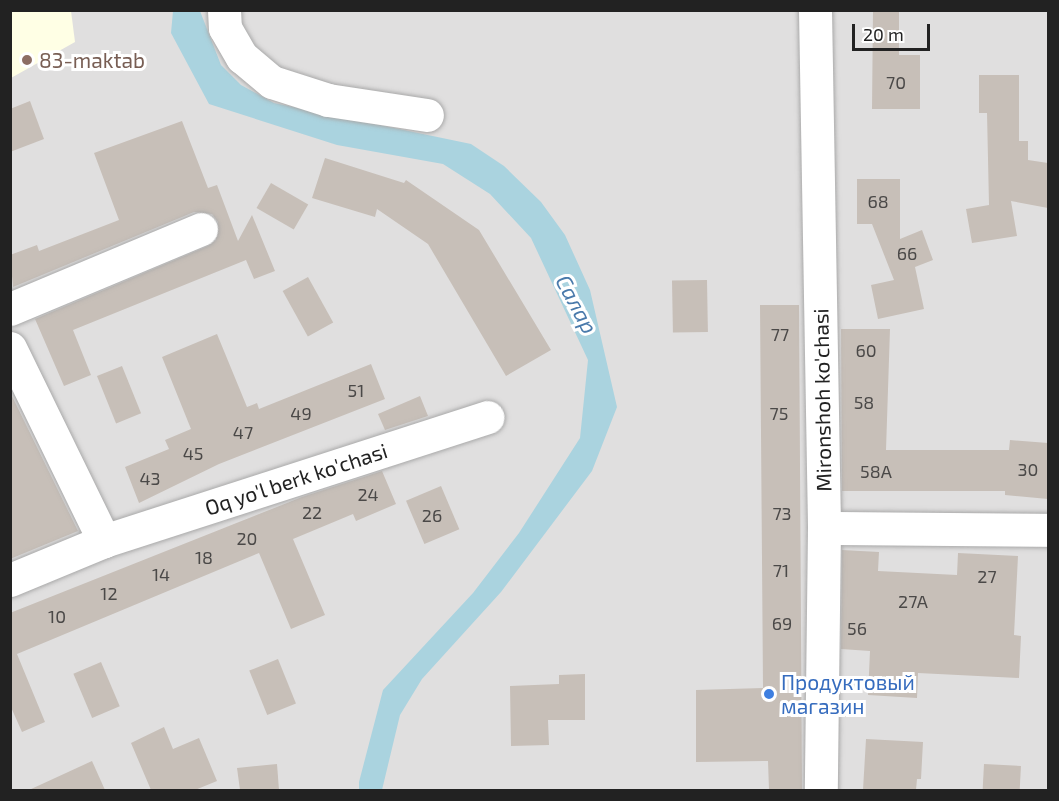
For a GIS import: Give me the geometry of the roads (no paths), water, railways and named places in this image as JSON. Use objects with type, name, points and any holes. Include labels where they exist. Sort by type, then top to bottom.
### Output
[{"type":"street","points":[[224,10],[225,28],[242,57],[272,82],[328,100],[427,115]]},
{"type":"street","name":"Mironshoh ko'chasi","points":[[815,10],[824,528],[821,790]]},
{"type":"street","points":[[10,309],[201,229]]},
{"type":"street","points":[[10,348],[104,541]]},
{"type":"street","name":"Oq yo'l berk ko'chasi","points":[[10,580],[104,541],[487,417]]},
{"type":"street","points":[[824,528],[1048,530]]},
{"type":"water","name":"Салар","points":[[173,11],[200,11],[221,65],[241,85],[274,103],[471,144],[504,166],[541,202],[565,235],[590,290],[617,407],[592,471],[501,592],[422,679],[400,715],[382,790],[359,790],[359,782],[383,690],[473,593],[519,533],[580,438],[588,360],[531,238],[490,194],[443,164],[337,145],[209,104],[171,33]]},
{"type":"place","name":"83-maktab","points":[[27,60]]},
{"type":"place","name":"Продуктовый магазин","points":[[769,694]]}]
